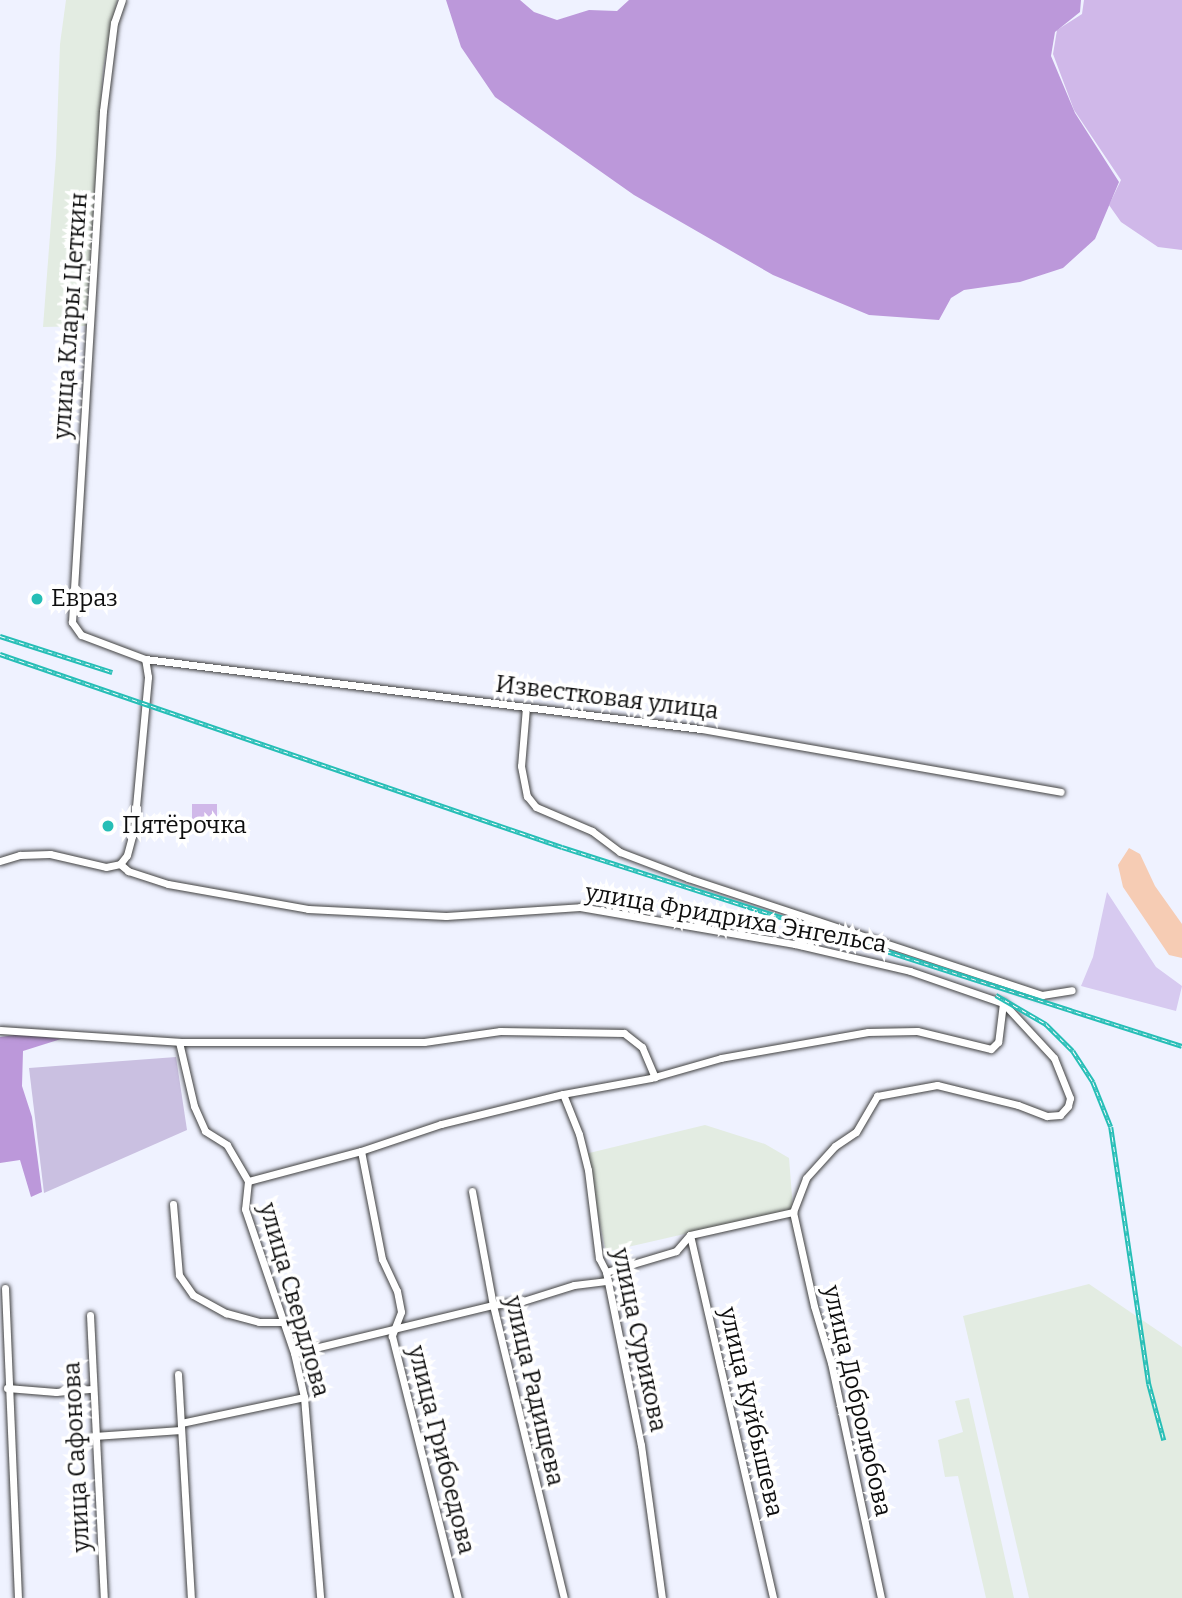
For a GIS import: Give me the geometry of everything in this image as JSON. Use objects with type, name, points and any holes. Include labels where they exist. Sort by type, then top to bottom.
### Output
[{"type":"street","name":"улица Клары Цеткин","points":[[122,0],[114,23],[102,125],[72,622],[81,635],[137,653],[145,659]]},
{"type":"street","name":"Известковая улица","points":[[145,659],[701,729],[1061,792]]},
{"type":"street","points":[[120,864],[127,855],[134,828],[142,768],[149,677],[145,659]]},
{"type":"street","points":[[526,707],[521,766],[527,796],[536,807],[592,831],[620,852],[688,878],[1042,995],[1072,990]]},
{"type":"street","name":"улица Фридриха Энгельса","points":[[0,861],[20,855],[50,854],[106,867],[120,864],[128,871],[168,884],[308,909],[446,916],[580,908],[795,944],[910,971],[1003,1003]]},
{"type":"street","points":[[606,1272],[676,1251],[690,1235],[793,1212],[806,1178],[835,1146],[856,1132],[877,1096],[937,1085],[1018,1105],[1047,1116],[1060,1115],[1068,1106],[1070,1098],[1054,1058],[1003,1003]]},
{"type":"street","name":"улица Свердлова","points":[[320,1598],[304,1397],[294,1353],[245,1209],[248,1181],[361,1151],[441,1124],[563,1094],[654,1077],[721,1058],[868,1032],[916,1031],[991,1049],[998,1042],[1003,1003]]},
{"type":"street","points":[[0,1030],[179,1042],[424,1042],[500,1031],[624,1033],[642,1047],[654,1077]]},
{"type":"street","points":[[179,1042],[194,1106],[205,1131],[228,1145],[248,1181]]},
{"type":"street","name":"улица Сурикова","points":[[563,1094],[584,1153],[599,1258],[606,1272],[641,1445],[662,1598]]},
{"type":"street","name":"улица Грибоедова","points":[[361,1151],[382,1259],[397,1291],[401,1312],[392,1336],[458,1598]]},
{"type":"street","name":"улица Радищева","points":[[472,1191],[493,1305],[564,1598]]},
{"type":"street","points":[[173,1204],[179,1275],[193,1295],[226,1312],[259,1322],[284,1322]]},
{"type":"street","name":"улица Добролюбова","points":[[793,1212],[814,1306],[831,1363],[881,1598]]},
{"type":"street","name":"улица Куйбышева","points":[[690,1235],[773,1598]]},
{"type":"street","points":[[294,1353],[493,1305],[523,1301],[574,1286],[608,1281]]},
{"type":"street","points":[[5,1288],[3,1372],[7,1388],[18,1598]]},
{"type":"street","name":"улица Сафонова","points":[[90,1315],[104,1598]]},
{"type":"street","points":[[178,1374],[191,1598]]},
{"type":"street","points":[[7,1388],[56,1392],[92,1389]]},
{"type":"street","points":[[94,1436],[181,1427],[304,1397]]},
{"type":"shaded area","points":[[66,0],[117,0],[103,68],[86,326],[43,327],[56,156],[60,44]]},
{"type":"shaded area","points":[[446,0],[520,0],[534,12],[557,20],[589,10],[617,11],[629,0],[1081,0],[1080,12],[1055,32],[1051,56],[1075,113],[1119,182],[1095,239],[1063,268],[1020,282],[964,290],[951,298],[939,320],[869,315],[773,275],[634,195],[495,97],[461,47]]},
{"type":"shaded area","points":[[1084,0],[1182,0],[1182,250],[1158,247],[1121,222],[1109,205],[1121,180],[1074,110],[1053,54],[1057,30],[1082,14]]},
{"type":"shaded area","points":[[192,804],[217,804],[217,817],[244,817],[244,830],[192,830]]},
{"type":"shaded area","points":[[1129,848],[1140,854],[1155,886],[1182,924],[1182,958],[1169,955],[1123,887],[1118,865]]},
{"type":"shaded area","points":[[1107,892],[1156,967],[1182,986],[1176,1011],[1081,986],[1093,957]]},
{"type":"shaded area","points":[[22,1034],[61,1039],[23,1051],[22,1086],[32,1117],[42,1192],[31,1197],[20,1160],[0,1163],[0,1037]]},
{"type":"shaded area","points":[[176,1057],[187,1130],[44,1193],[29,1068]]},
{"type":"shaded area","points":[[705,1125],[765,1144],[789,1158],[793,1209],[606,1252],[585,1154]]},
{"type":"shaded area","points":[[1089,1284],[1182,1347],[1182,1598],[1029,1598],[963,1316]]},
{"type":"shaded area","points":[[969,1398],[1014,1598],[986,1598],[958,1476],[945,1477],[938,1440],[963,1432],[955,1401]]},
{"type":"railway","points":[[0,636],[112,672]]},
{"type":"railway","points":[[0,654],[562,847],[1182,1046]]},
{"type":"railway","points":[[996,995],[1046,1024],[1073,1051],[1093,1082],[1111,1127],[1149,1384],[1164,1440]]},
{"type":"place","name":"Евраз","points":[[37,599]]},
{"type":"place","name":"Пятёрочка","points":[[108,826]]}]
